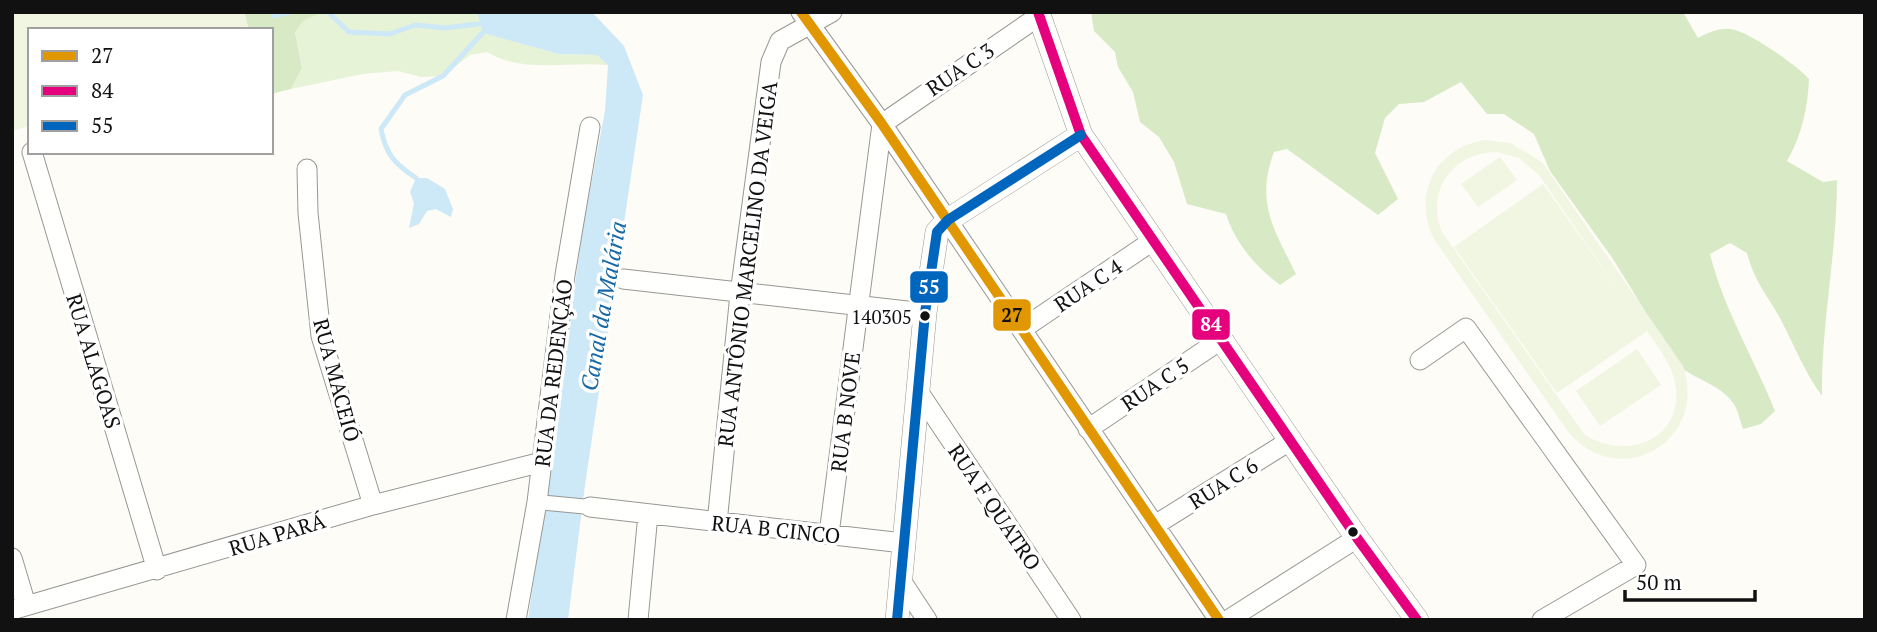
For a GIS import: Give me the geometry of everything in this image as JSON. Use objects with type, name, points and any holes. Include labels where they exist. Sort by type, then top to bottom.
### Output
[{"type":"street","name":"RUA ANTÔNIO MARCELINO DA VEIGA","points":[[717,523],[740,294],[774,51],[780,41],[806,19],[832,12]]},
{"type":"street","points":[[1038,14],[1081,135],[1357,538],[1418,620]]},
{"type":"street","name":"RUA C 3","points":[[883,124],[1038,14]]},
{"type":"street","points":[[806,19],[883,124],[1219,620]]},
{"type":"street","name":"RUA B NOVE","points":[[829,534],[883,124]]},
{"type":"street","name":"RUA DA REDENÇÃO","points":[[516,620],[537,502],[565,275],[590,127]]},
{"type":"street","points":[[897,620],[920,394],[925,313],[937,232],[948,220],[1081,135]]},
{"type":"street","name":"RUA ALAGOAS","points":[[31,154],[157,570]]},
{"type":"street","name":"RUA MACEIÓ","points":[[307,169],[308,213],[321,336],[373,505]]},
{"type":"street","name":"RUA C 4","points":[[1023,329],[1154,240]]},
{"type":"street","points":[[623,279],[925,313]]},
{"type":"street","points":[[1420,360],[1466,328],[1636,565],[1542,620]]},
{"type":"street","name":"RUA C 5","points":[[1088,429],[1222,340]]},
{"type":"street","name":"RUA F QUATRO","points":[[920,394],[1071,620]]},
{"type":"street","name":"RUA C 6","points":[[1155,525],[1291,440]]},
{"type":"street","name":"RUA PARÁ","points":[[19,607],[157,570],[373,505],[542,462]]},
{"type":"street","points":[[537,502],[590,507]]},
{"type":"street","name":"RUA B CINCO","points":[[590,507],[903,543]]},
{"type":"street","points":[[638,620],[648,514]]},
{"type":"street","points":[[1228,620],[1357,538]]},
{"type":"street","points":[[12,558],[19,607]]},
{"type":"street","points":[[902,582],[927,620]]},
{"type":"green space","points":[[12,12],[244,12],[248,28],[28,28],[28,127],[12,131]]},
{"type":"green space","points":[[244,12],[323,12],[303,21],[295,33],[302,68],[291,89],[273,94],[273,28],[248,28]]},
{"type":"green space","points":[[323,12],[477,12],[484,33],[559,54],[597,55],[608,65],[531,65],[501,59],[487,52],[470,55],[443,76],[421,77],[398,71],[363,74],[291,89],[302,68],[295,34],[302,21]]},
{"type":"green space","points":[[1091,12],[1683,12],[1698,38],[1726,29],[1748,35],[1784,58],[1809,79],[1803,122],[1787,161],[1823,182],[1837,180],[1822,396],[1758,281],[1747,253],[1730,243],[1710,254],[1731,314],[1775,411],[1761,424],[1743,429],[1736,408],[1728,397],[1678,365],[1613,259],[1550,171],[1534,134],[1504,114],[1487,114],[1461,82],[1424,102],[1399,104],[1385,118],[1375,153],[1398,199],[1378,215],[1287,149],[1274,152],[1266,186],[1267,201],[1274,229],[1296,274],[1280,285],[1247,254],[1226,214],[1187,204],[1174,162],[1159,137],[1140,122],[1133,92],[1118,67],[1115,52],[1094,31]]},
{"type":"green space","points":[[1485,140],[1510,143],[1542,162],[1683,366],[1688,393],[1683,416],[1672,436],[1655,450],[1634,458],[1612,458],[1590,450],[1569,433],[1434,239],[1426,206],[1427,190],[1432,176],[1441,163],[1468,145]],"holes":[[[1497,152],[1519,158],[1539,175],[1623,297],[1543,184],[1454,247],[1557,393],[1647,331],[1669,365],[1676,389],[1675,407],[1669,422],[1659,434],[1646,442],[1632,446],[1616,446],[1599,442],[1584,434],[1442,232],[1437,202],[1440,189],[1456,167],[1481,154]]]},
{"type":"green space","points":[[1500,157],[1517,180],[1478,207],[1461,184]]},
{"type":"green space","points":[[1637,349],[1661,385],[1600,426],[1576,391]]},
{"type":"water","name":"Canal da Malária","points":[[477,12],[592,12],[624,46],[643,95],[585,485],[568,620],[528,620],[583,227],[605,111],[608,65],[597,55],[559,54],[483,33]]},
{"type":"water","points":[[416,178],[427,178],[445,189],[453,209],[451,217],[436,209],[427,211],[419,224],[409,228],[414,203],[410,192]]},
{"type":"waterway","points":[[274,16],[290,12]]},
{"type":"waterway","points":[[328,12],[349,32],[390,34],[415,25],[445,28],[486,23]]},
{"type":"waterway","points":[[416,178],[393,158],[381,129],[405,95],[443,76],[487,28]]},
{"type":"transit line","name":"27","points":[[801,12],[882,124],[1219,620]]},
{"type":"transit line","name":"84","points":[[1038,12],[1081,135],[1357,538],[1417,620]]},
{"type":"transit line","name":"55","points":[[897,620],[925,313],[937,232],[948,220],[1081,135]]},
{"type":"place","name":"140305","points":[[925,316]]}]
